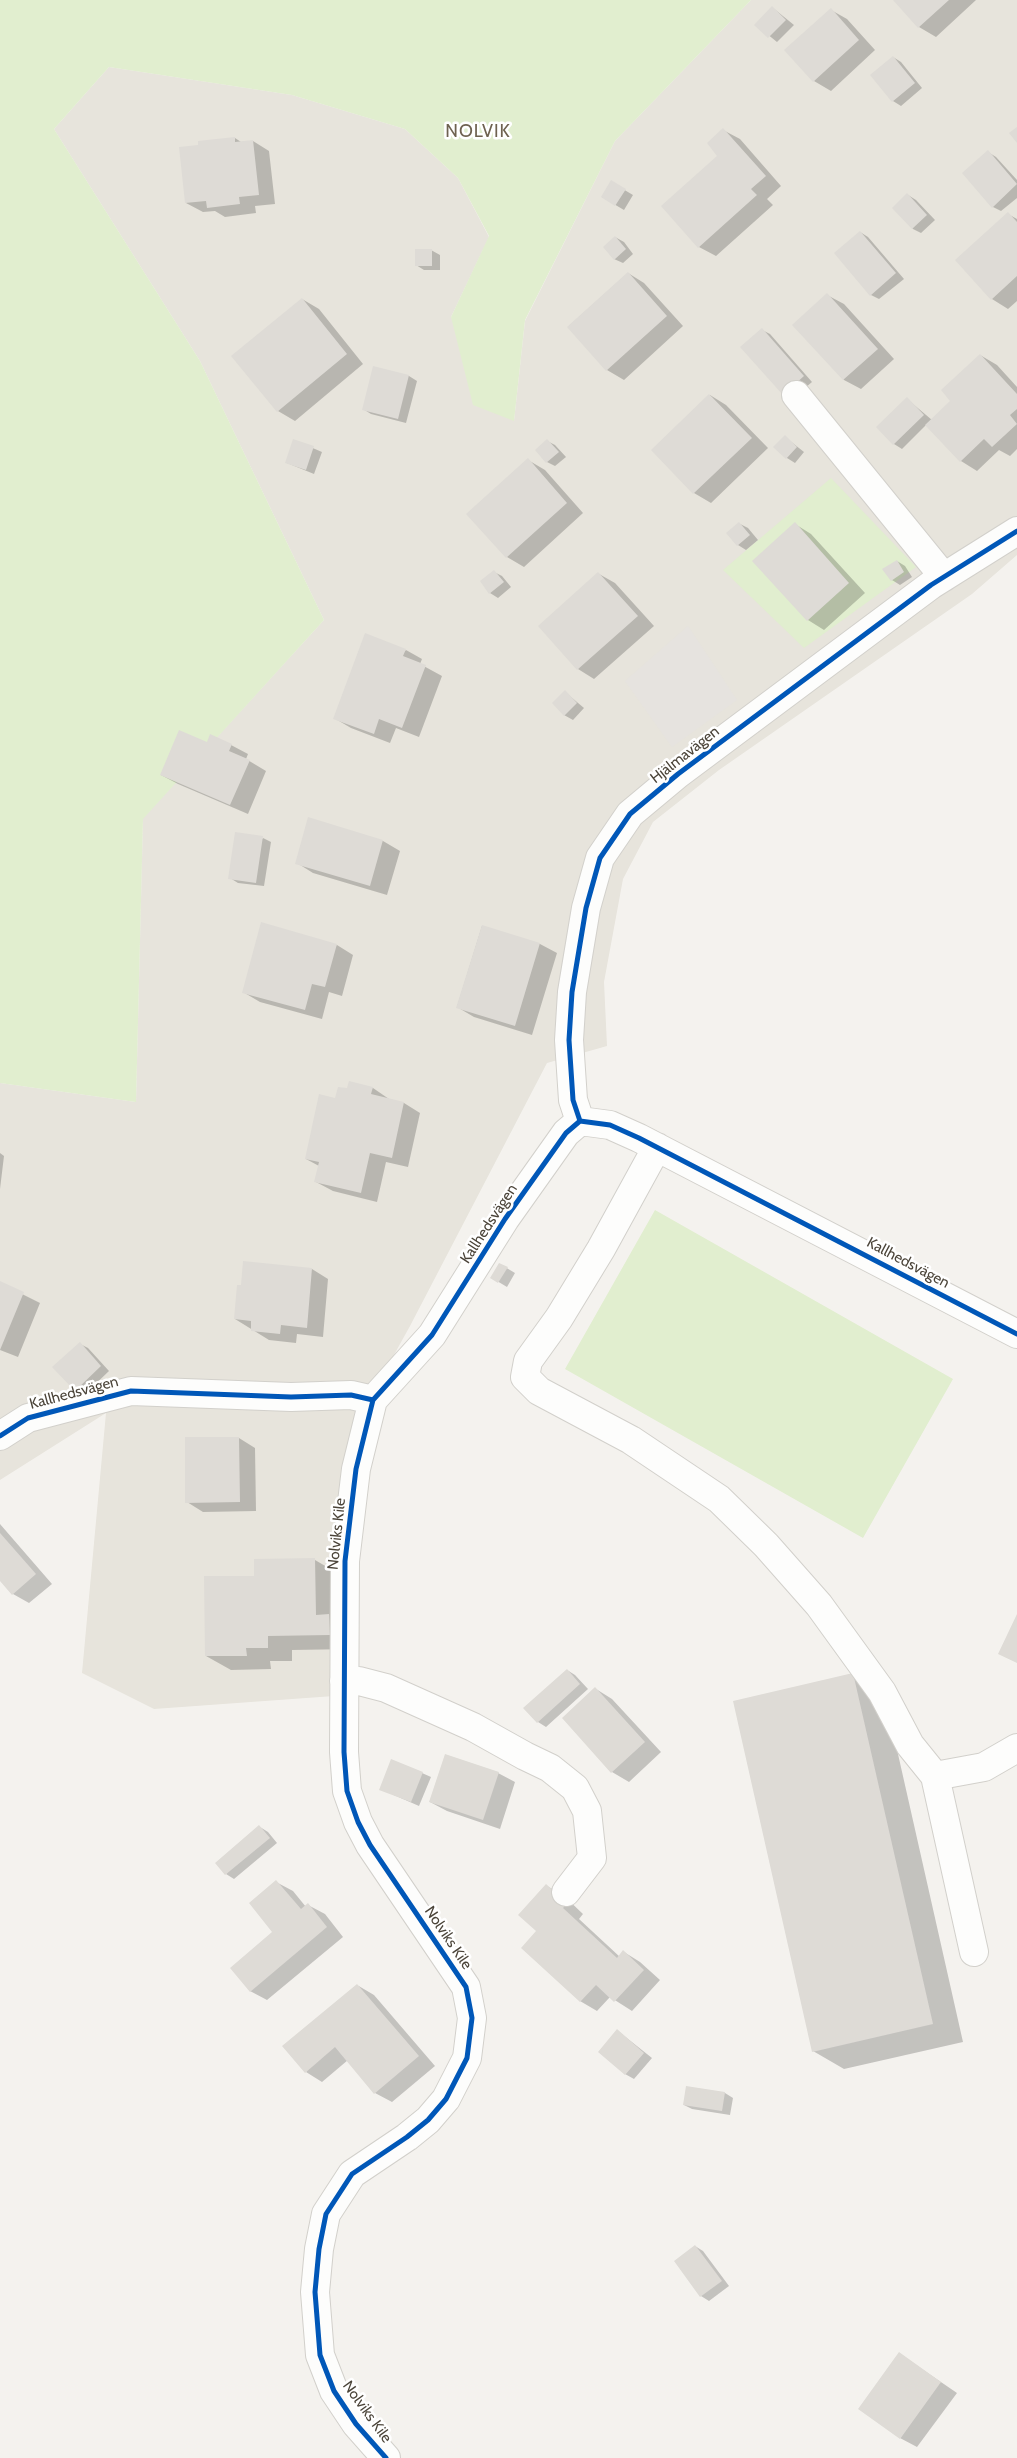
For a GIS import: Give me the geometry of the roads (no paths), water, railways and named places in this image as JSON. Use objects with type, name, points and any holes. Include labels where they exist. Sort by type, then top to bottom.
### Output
[{"type":"street","points":[[796,395],[944,577]]},
{"type":"street","name":"Hjälmavägen","points":[[580,1121],[573,1100],[570,1040],[572,992],[586,908],[600,858],[630,814],[678,774],[944,577],[1017,531]]},
{"type":"street","name":"Kallhedsvägen","points":[[0,1436],[28,1418],[131,1391],[291,1397],[351,1395],[373,1400],[411,1361],[432,1335],[510,1212],[562,1138],[580,1121],[610,1125],[657,1147],[1017,1334]]},
{"type":"street","points":[[657,1147],[587,1272],[559,1318],[528,1361],[525,1377],[539,1391],[631,1440],[720,1498],[819,1605],[882,1692],[910,1746],[935,1776],[974,1952]]},
{"type":"street","name":"Nolviks Kile","points":[[373,1400],[356,1469],[345,1561],[344,1752],[347,1791],[358,1822],[389,1874],[466,1987],[472,2018],[467,2058],[446,2099],[428,2120],[407,2137],[352,2174],[326,2214],[319,2249],[315,2292],[320,2354],[334,2391],[356,2424],[386,2458]]},
{"type":"street","points":[[344,1681],[359,1681],[386,1688],[473,1727],[550,1768],[575,1788],[587,1811],[592,1858],[566,1892]]},
{"type":"street","points":[[935,1776],[984,1768],[1017,1748]]},
{"type":"district","name":"NOLVIK","points":[[478,132]]}]
